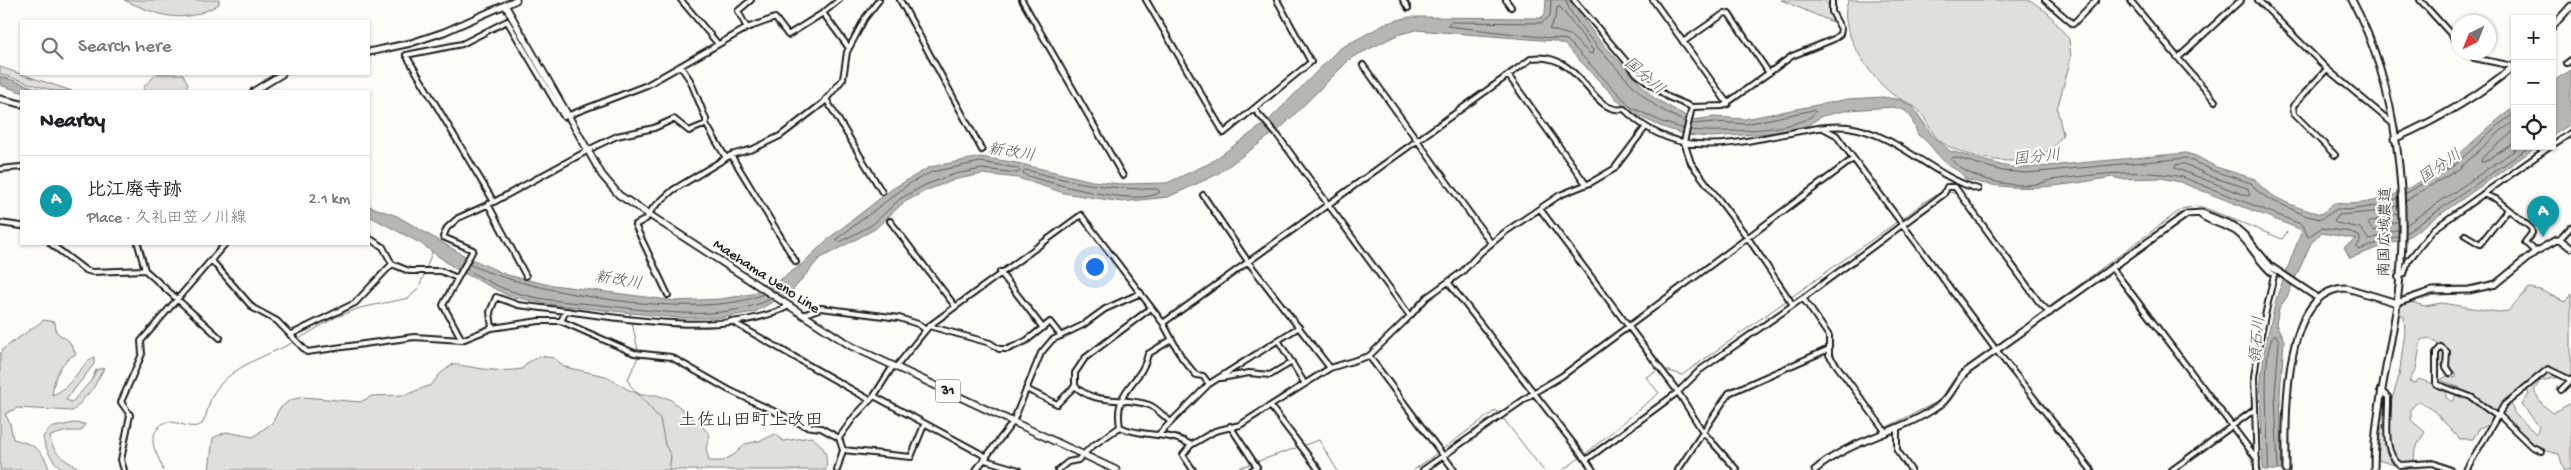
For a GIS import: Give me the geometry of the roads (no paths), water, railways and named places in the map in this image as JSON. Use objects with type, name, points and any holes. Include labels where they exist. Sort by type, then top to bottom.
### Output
[{"type":"main road","points":[[505,5],[516,0]]},
{"type":"main road","name":"Maehama Ueno Line","points":[[505,5],[608,185],[648,216],[851,346],[1116,470]]},
{"type":"street","points":[[681,0],[718,44]]},
{"type":"street","points":[[747,28],[738,11],[751,0]]},
{"type":"street","points":[[494,202],[406,55],[462,44],[507,21],[564,117],[647,85],[747,28],[775,18],[788,35],[824,13],[838,0]]},
{"type":"street","points":[[668,295],[635,225],[648,216],[653,208],[673,190],[731,155],[753,149],[780,136],[826,99],[843,80],[849,48],[865,18],[879,0]]},
{"type":"street","points":[[900,0],[982,150]]},
{"type":"street","points":[[1022,0],[1123,176]]},
{"type":"street","points":[[1146,0],[1224,133],[1312,62],[1277,0]]},
{"type":"street","points":[[1403,0],[1408,8]]},
{"type":"street","points":[[1506,0],[1511,7]]},
{"type":"street","points":[[1574,0],[1637,74],[1668,97],[1692,107],[1723,106],[1728,104],[1792,56],[1834,39],[1840,34],[1841,29],[1832,12],[1832,0]]},
{"type":"street","points":[[1653,0],[1728,104]]},
{"type":"street","points":[[2045,0],[2073,24],[2096,0]]},
{"type":"street","points":[[2130,0],[2215,101]]},
{"type":"street","points":[[2178,58],[2241,0]]},
{"type":"street","points":[[2258,0],[2327,69],[2392,123]]},
{"type":"street","name":"南国広域農道","points":[[2352,0],[2374,49],[2392,123],[2401,191],[2397,303],[2380,390],[2374,470]]},
{"type":"street","points":[[2420,0],[2451,34]]},
{"type":"street","points":[[370,52],[411,43],[444,32],[505,5]]},
{"type":"street","points":[[2556,23],[2571,6]]},
{"type":"street","points":[[824,13],[849,48]]},
{"type":"street","points":[[1683,42],[1725,13],[1729,14],[1770,73]]},
{"type":"street","points":[[1163,323],[1330,205],[1532,58],[1554,59],[1563,63],[1577,75],[1601,103],[1615,111],[1624,109],[1645,128],[1684,143],[1712,144],[1822,128],[1847,127],[1869,131],[1890,139],[1948,178],[1978,189]]},
{"type":"street","points":[[2484,60],[2511,65]]},
{"type":"street","points":[[1363,65],[1491,243]]},
{"type":"street","points":[[681,67],[692,84],[706,119],[706,124],[726,158]]},
{"type":"street","points":[[2394,141],[2434,121],[2475,95],[2511,68]]},
{"type":"street","points":[[2327,69],[2293,106],[2294,114],[2335,155]]},
{"type":"street","points":[[256,90],[280,75]]},
{"type":"street","points":[[1508,75],[1586,184]]},
{"type":"street","points":[[0,99],[20,104]]},
{"type":"street","points":[[826,99],[882,192]]},
{"type":"street","points":[[1692,107],[1684,143],[1691,163],[1748,238],[1793,305]]},
{"type":"street","points":[[1254,109],[1278,136],[1410,316]]},
{"type":"street","points":[[462,340],[443,305],[473,250],[443,237],[447,228],[458,218],[494,202],[587,150],[618,136],[654,128],[674,119],[689,131],[706,124]]},
{"type":"street","points":[[1193,470],[1183,455],[1184,451],[1191,445],[1215,431],[1222,431],[1230,426],[1240,425],[1330,368],[1369,356],[1427,297],[1462,272],[1491,243],[1560,195],[1614,169],[1645,128]]},
{"type":"street","points":[[1822,128],[1836,135],[1996,350],[2091,470]]},
{"type":"street","points":[[2556,143],[2571,133]]},
{"type":"street","points":[[2398,277],[2404,274],[2408,261],[2434,229],[2546,150]]},
{"type":"street","points":[[731,155],[796,262]]},
{"type":"street","points":[[1423,470],[1535,392],[1562,376],[1853,159]]},
{"type":"street","points":[[0,169],[20,167]]},
{"type":"street","points":[[1586,460],[1678,392],[1700,370],[1804,298],[1944,194],[1947,187],[1955,187],[2039,302],[2050,313]]},
{"type":"street","points":[[2483,194],[2496,199],[2531,228],[2532,233],[2525,242],[2535,252]]},
{"type":"street","points":[[1203,195],[1249,263],[1330,368]]},
{"type":"street","points":[[488,204],[526,276]]},
{"type":"street","points":[[1540,209],[1678,392],[1703,432],[1737,470]]},
{"type":"street","points":[[2465,235],[2480,244],[2508,210]]},
{"type":"street","points":[[2198,213],[2202,217],[2236,232],[2258,261],[2274,275],[2254,367],[2257,470]]},
{"type":"street","points":[[1816,469],[1844,450],[1885,432],[1897,429],[1940,404],[1960,377],[2181,217],[2198,213],[2239,230],[2262,260],[2318,298]]},
{"type":"street","points":[[840,438],[895,366],[928,328],[1000,272],[1081,214],[1163,323],[1178,353],[1196,375],[1203,376],[1209,384]]},
{"type":"street","points":[[890,221],[955,306]]},
{"type":"street","points":[[0,223],[20,226]]},
{"type":"street","points":[[2286,470],[2286,396],[2299,330],[2311,304],[2318,298],[2341,288],[2347,288],[2397,303],[2432,291],[2469,290],[2496,284],[2535,252],[2559,240],[2571,227]]},
{"type":"street","points":[[370,239],[383,246],[392,264],[409,272],[441,271],[457,278]]},
{"type":"street","points":[[2559,240],[2571,248]]},
{"type":"street","points":[[52,245],[85,270],[145,270]]},
{"type":"street","points":[[138,245],[145,270],[220,338]]},
{"type":"street","points":[[124,470],[122,460],[130,415],[121,402],[125,387],[142,354],[141,341],[224,245]]},
{"type":"street","points":[[212,261],[253,308],[277,320],[307,352],[414,337],[462,340],[492,328],[539,321],[561,321],[634,353],[671,356],[723,386],[805,426],[821,428],[840,438],[843,450],[837,470]]},
{"type":"street","points":[[290,335],[355,302],[392,264]]},
{"type":"street","points":[[2112,268],[2257,459]]},
{"type":"street","points":[[1000,272],[1043,328]]},
{"type":"street","points":[[1448,282],[1535,392],[1593,470]]},
{"type":"street","points":[[976,470],[1013,422],[1041,353],[1052,340],[1084,325],[1105,309],[1140,292]]},
{"type":"street","points":[[492,328],[490,312],[496,297],[518,305],[656,322],[731,321],[778,312],[787,305]]},
{"type":"street","points":[[1804,298],[1829,336],[1829,354],[1885,432]]},
{"type":"street","points":[[803,315],[821,308],[900,318],[928,328],[990,343],[999,349],[1008,349],[1026,341],[1050,322],[1061,336]]},
{"type":"street","points":[[1026,389],[1057,404],[1075,386],[1075,373],[1086,358],[1151,308]]},
{"type":"street","points":[[561,321],[566,311]]},
{"type":"street","points":[[731,321],[986,458],[1019,470]]},
{"type":"street","points":[[1160,434],[1209,384],[1300,327]]},
{"type":"street","points":[[1120,427],[1118,418],[1122,394],[1146,363],[1148,354],[1171,340]]},
{"type":"street","points":[[1278,340],[1305,384]]},
{"type":"street","points":[[2450,373],[2446,367],[2447,352],[2440,348],[2436,353],[2436,384],[2478,401],[2498,416],[2532,447],[2541,450]]},
{"type":"street","points":[[1678,470],[1729,393],[1829,349]]},
{"type":"street","points":[[1369,356],[1454,470]]},
{"type":"street","points":[[1221,378],[1249,373],[1270,375],[1292,362]]},
{"type":"street","points":[[2466,470],[2508,401],[2528,388],[2548,369],[2571,380],[2560,390]]},
{"type":"street","points":[[1075,386],[1083,394],[1106,400],[1121,400],[1150,406],[1171,422]]},
{"type":"street","points":[[2380,390],[2388,397],[2389,448],[2392,458],[2400,464],[2433,464],[2450,470]]},
{"type":"street","points":[[1271,407],[1319,470]]},
{"type":"street","points":[[2172,470],[2254,410]]},
{"type":"street","points":[[843,450],[911,457],[924,425]]},
{"type":"street","points":[[1230,426],[1256,467],[1253,470]]},
{"type":"street","points":[[1120,427],[1135,434],[1160,434],[1191,445]]},
{"type":"street","points":[[1058,470],[1068,462],[1078,460],[1120,427]]},
{"type":"street","points":[[1897,429],[1897,450],[1911,470]]},
{"type":"water","points":[[1546,0],[1569,0],[1599,40],[1654,98],[1693,120],[1714,117],[1745,119],[1848,99],[1883,97],[1901,100],[1913,107],[1932,135],[1950,151],[2004,166],[2027,168],[2186,153],[2196,156],[2216,167],[2255,179],[2267,192],[2285,202],[2321,214],[2334,203],[2350,204],[2382,199],[2427,178],[2453,159],[2511,110],[2511,150],[2532,150],[2408,237],[2350,258],[2344,247],[2357,239],[2322,233],[2311,243],[2287,297],[2279,308],[2276,324],[2284,340],[2280,395],[2282,470],[2263,470],[2260,388],[2265,347],[2277,296],[2302,230],[2180,182],[2161,178],[2120,179],[2113,177],[2039,187],[2002,186],[1965,179],[1962,174],[1947,164],[1918,135],[1910,115],[1904,110],[1893,107],[1849,110],[1822,116],[1807,126],[1771,133],[1711,137],[1686,135],[1660,126],[1628,111],[1565,45],[1554,41],[1416,30],[1397,35],[1351,58],[1282,127],[1216,175],[1168,197],[1122,202],[1064,193],[1018,178],[983,174],[957,179],[927,190],[903,203],[875,229],[819,259],[793,290],[755,312],[717,318],[679,318],[547,304],[509,296],[456,269],[420,243],[370,217],[370,206],[397,216],[465,256],[507,275],[545,284],[676,301],[721,299],[752,294],[777,282],[801,265],[828,239],[892,189],[930,167],[981,157],[1017,163],[1092,181],[1121,184],[1167,183],[1210,163],[1268,121],[1339,49],[1387,23],[1409,17],[1541,18],[1545,14]]},
{"type":"water","points":[[2571,70],[2571,124],[2556,133],[2556,105],[2556,79]]},
{"type":"water","points":[[0,76],[42,90],[20,90],[20,92],[0,85]]},
{"type":"waterway","points":[[1902,219],[1928,199],[1951,192],[1958,195],[1988,235]]},
{"type":"waterway","points":[[2048,308],[2182,209],[2196,206],[2205,208],[2282,239],[2287,232]]},
{"type":"waterway","points":[[1663,369],[1682,375],[1898,221]]},
{"type":"waterway","points":[[426,269],[432,252]]},
{"type":"waterway","points":[[297,340],[336,317],[360,308],[409,298],[419,287],[425,273]]},
{"type":"waterway","points":[[1995,346],[2045,311]]},
{"type":"waterway","points":[[630,313],[639,355],[628,379],[630,385],[660,419],[665,445],[671,456],[669,470]]},
{"type":"waterway","points":[[163,470],[153,441],[156,430],[163,423],[173,422],[190,426],[202,424],[209,403],[222,382],[251,362],[294,342]]},
{"type":"waterway","points":[[1885,428],[1935,403],[1942,397],[1956,376],[1992,349]]},
{"type":"waterway","points":[[1584,455],[1659,393],[1646,377],[1659,370]]},
{"type":"waterway","points":[[1414,470],[1496,410],[1499,414]]},
{"type":"waterway","points":[[1502,417],[1543,470]]},
{"type":"waterway","points":[[1233,470],[1319,440],[1337,470]]},
{"type":"waterway","points":[[1843,453],[1874,440]]},
{"type":"waterway","points":[[1563,470],[1581,457]]},
{"type":"waterway","points":[[1820,470],[1832,461]]},
{"type":"place","name":"比江廃寺跡","points":[[2543,237]]},
{"type":"district","name":"土佐山田町上改田","points":[[751,421]]},
{"type":"water label","name":"国分川","points":[[1643,77]]},
{"type":"water label","name":"新改川","points":[[1011,154]]},
{"type":"water label","name":"国分川","points":[[2037,159]]},
{"type":"water label","name":"国分川","points":[[2441,168]]},
{"type":"water label","name":"新改川","points":[[618,282]]},
{"type":"water label","name":"領石川","points":[[2259,340]]}]
